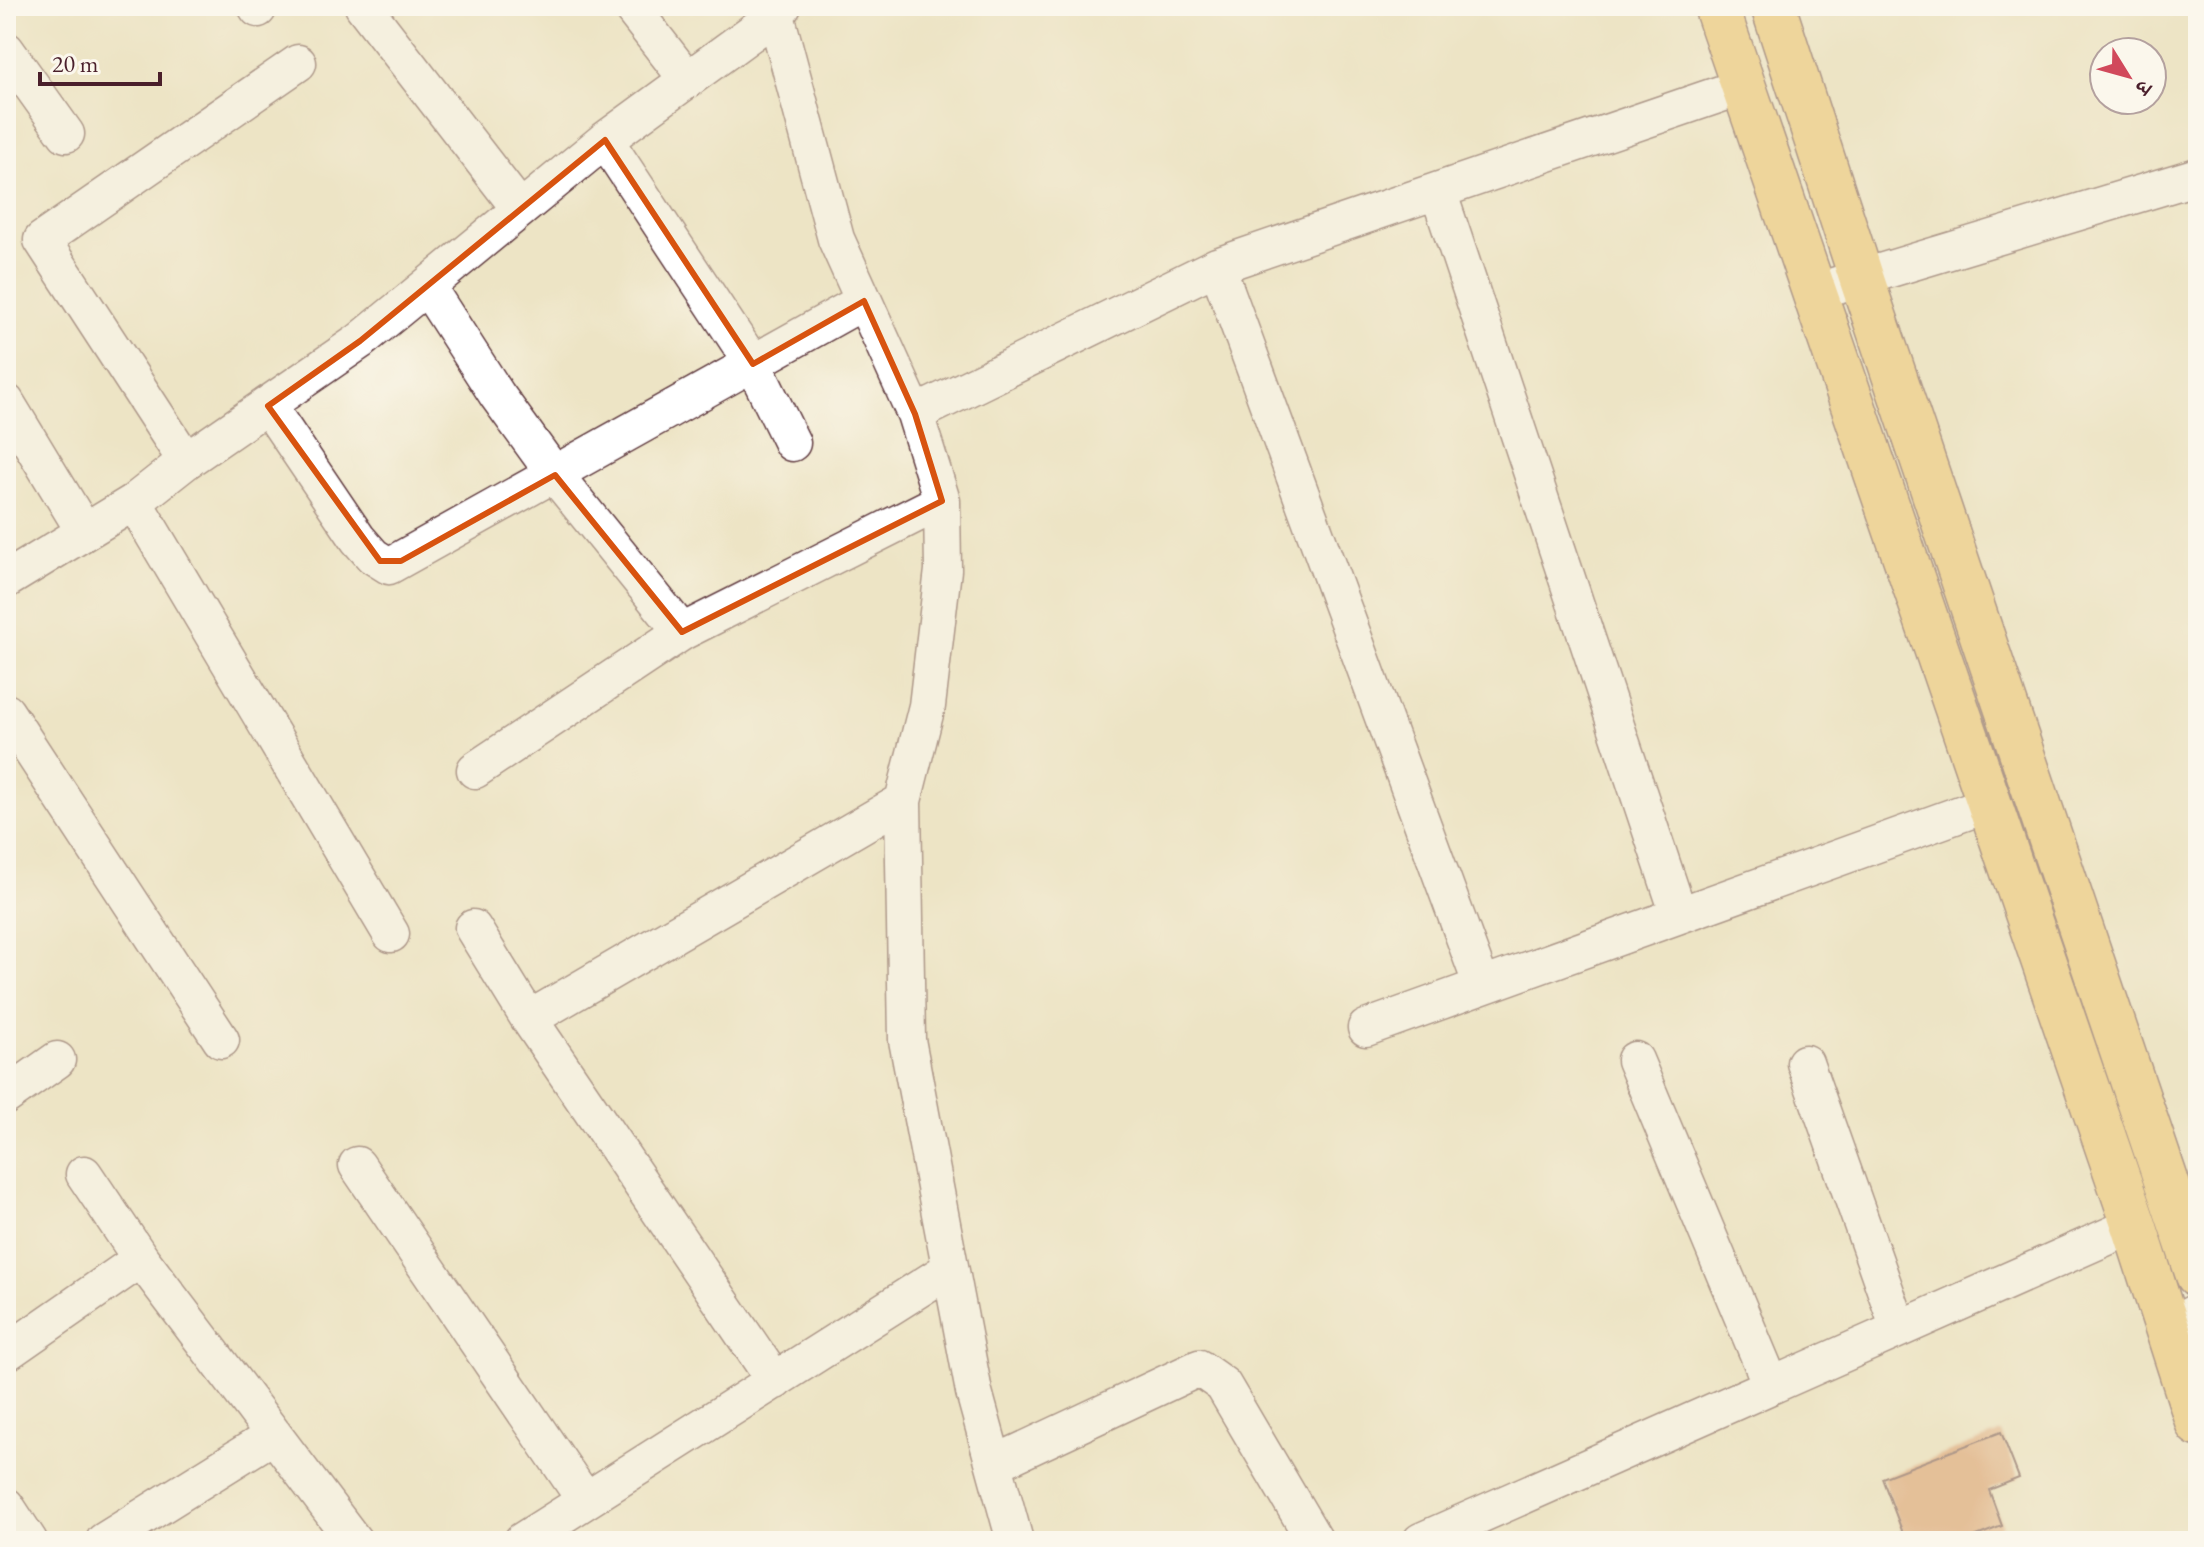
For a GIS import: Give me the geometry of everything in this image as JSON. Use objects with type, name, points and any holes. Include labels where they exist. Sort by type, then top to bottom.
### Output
[{"type":"main road","points":[[1716,6],[2134,1225],[2182,1320],[2198,1424]]},
{"type":"main road","points":[[1773,6],[1861,277],[2198,1275]]},
{"type":"street","points":[[363,6],[520,209]]},
{"type":"street","points":[[630,6],[687,79]]},
{"type":"street","points":[[6,580],[134,502],[186,461],[360,341],[605,140],[780,10],[836,239],[915,414],[942,501],[943,570],[927,706],[903,801],[907,1040],[974,1392],[1015,1541]]},
{"type":"street","points":[[6,50],[66,134]]},
{"type":"street","points":[[186,461],[42,240],[298,63]]},
{"type":"street","points":[[915,414],[1217,266],[1744,86]]},
{"type":"street","points":[[605,140],[753,364],[792,443]]},
{"type":"street","points":[[1814,292],[2198,176]]},
{"type":"street","points":[[1438,191],[1679,915]]},
{"type":"street","points":[[1217,266],[1482,986]]},
{"type":"street","points":[[428,288],[497,395],[555,475],[682,632]]},
{"type":"street","points":[[268,406],[358,539],[373,556],[389,566],[864,301]]},
{"type":"street","points":[[6,402],[84,531]]},
{"type":"street","points":[[475,770],[682,632],[942,501]]},
{"type":"street","points":[[134,502],[391,934]]},
{"type":"street","points":[[6,712],[221,1040]]},
{"type":"street","points":[[529,1019],[903,801]]},
{"type":"street","points":[[1366,1028],[1988,804]]},
{"type":"street","points":[[473,928],[529,1019],[775,1381]]},
{"type":"street","points":[[6,1096],[57,1060]]},
{"type":"street","points":[[1635,1060],[1771,1385]]},
{"type":"street","points":[[1805,1063],[1899,1329]]},
{"type":"street","points":[[357,1165],[585,1500]]},
{"type":"street","points":[[84,1174],[141,1259],[354,1541]]},
{"type":"street","points":[[1421,1541],[2134,1225]]},
{"type":"street","points":[[6,1353],[141,1259]]},
{"type":"street","points":[[522,1541],[950,1269]]},
{"type":"street","points":[[994,1464],[1199,1368],[1223,1385],[1315,1541]]},
{"type":"street","points":[[104,1541],[274,1435]]},
{"type":"street","points":[[6,1506],[29,1541]]},
{"type":"highlighted area","points":[[605,140],[753,364],[864,301],[915,414],[942,501],[682,632],[555,475],[401,561],[380,561],[268,406],[360,341]]},
{"type":"building","points":[[2001,1432],[2019,1478],[1989,1490],[2002,1526],[1964,1541],[1906,1541],[1882,1478]]}]
